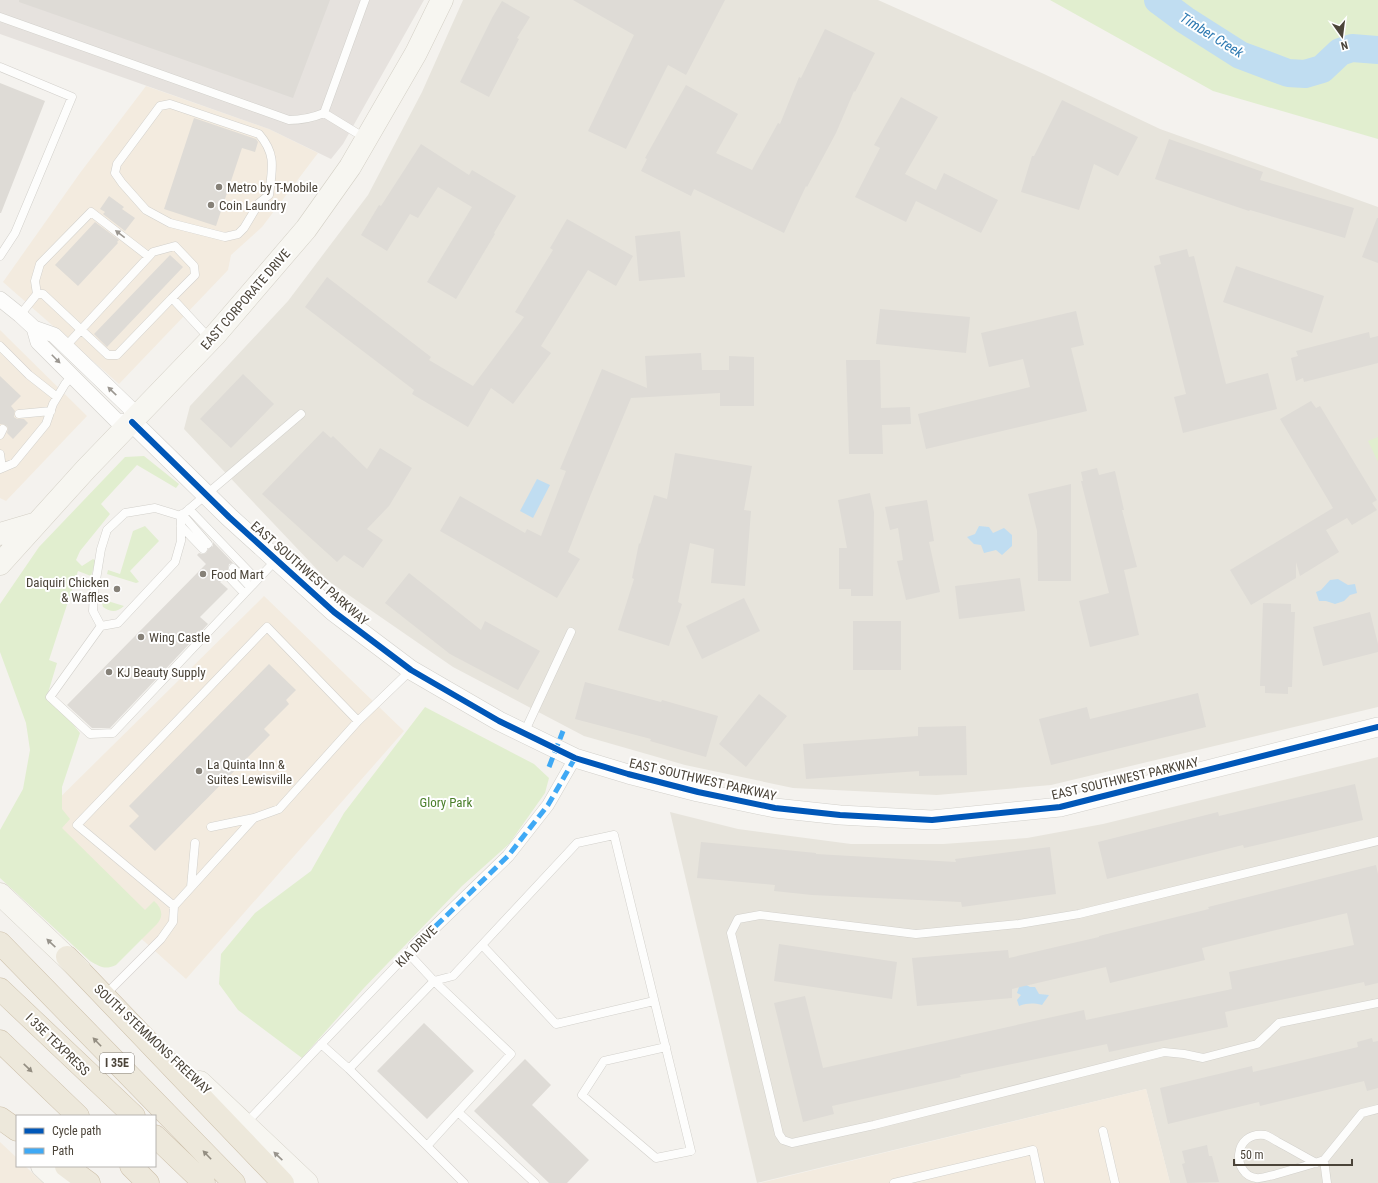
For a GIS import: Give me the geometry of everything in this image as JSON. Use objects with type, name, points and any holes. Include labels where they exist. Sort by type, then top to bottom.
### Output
[{"type":"highway","name":"I 35E","points":[[0,943],[234,1183]]},
{"type":"highway","points":[[66,957],[283,1183]]},
{"type":"highway","name":"I 35E TEXPRESS","points":[[0,989],[133,1115]]},
{"type":"highway","points":[[0,1041],[77,1115]]},
{"type":"highway","points":[[0,1118],[16,1129]]},
{"type":"highway","points":[[156,1137],[204,1183]]},
{"type":"highway","points":[[67,1167],[89,1183]]},
{"type":"highway","points":[[132,1167],[148,1183]]},
{"type":"main road","name":"EAST CORPORATE DRIVE","points":[[0,564],[211,339],[306,229],[350,167],[416,53],[442,0]]},
{"type":"main road","points":[[0,534],[37,523]]},
{"type":"main road","name":"SOUTH STEMMONS FREEWAY","points":[[0,894],[307,1183]]},
{"type":"main road","points":[[0,1125],[16,1141]]},
{"type":"main road","points":[[43,1167],[60,1183]]},
{"type":"street","points":[[0,299],[20,314],[34,328],[54,335],[66,346],[131,409],[132,422],[117,421],[38,342],[34,328]]},
{"type":"street","name":"EAST SOUTHWEST PARKWAY","points":[[132,422],[206,495],[334,612],[410,670],[499,722],[575,758],[628,774],[698,792],[775,808],[840,816],[932,820],[1060,807],[1378,727]]},
{"type":"street","name":"KIA DRIVE","points":[[411,950],[508,856],[548,805],[575,758]]},
{"type":"lane","points":[[0,17],[289,120],[301,120],[324,112],[366,0]]},
{"type":"lane","points":[[0,67],[72,97],[15,234],[1,253]]},
{"type":"lane","points":[[170,104],[259,134],[267,143],[272,158],[269,195],[259,204],[244,228],[238,234],[225,237],[170,223],[146,210],[115,173],[117,164],[160,106],[170,104]]},
{"type":"lane","points":[[324,112],[366,139]]},
{"type":"lane","points":[[20,314],[36,294],[35,281],[40,264],[92,212],[148,256]]},
{"type":"lane","points":[[36,294],[43,294],[81,330],[108,355],[117,355],[195,275],[194,266],[175,246],[153,252],[148,256],[81,330],[66,346]]},
{"type":"lane","points":[[172,298],[211,339]]},
{"type":"lane","points":[[0,346],[29,376],[56,397]]},
{"type":"lane","points":[[0,454],[1,468],[14,462],[46,424],[56,397],[72,376]]},
{"type":"lane","points":[[19,414],[51,411]]},
{"type":"lane","points":[[181,515],[301,414]]},
{"type":"lane","points":[[101,626],[93,611],[94,592],[101,550],[107,530],[125,513],[155,508],[181,515],[206,546],[181,526]]},
{"type":"lane","points":[[189,509],[257,580]]},
{"type":"lane","points":[[181,515],[181,541],[175,562],[118,623],[101,626],[50,697],[90,734],[113,733],[276,560]]},
{"type":"lane","points":[[233,568],[250,587]]},
{"type":"lane","points":[[227,575],[244,593]]},
{"type":"lane","points":[[174,906],[77,825],[267,627],[358,721]]},
{"type":"lane","points":[[524,733],[571,632]]},
{"type":"lane","points":[[211,827],[254,818],[279,808],[358,721],[410,670]]},
{"type":"lane","points":[[106,994],[161,939],[173,922],[174,906],[254,818]]},
{"type":"lane","points":[[349,1069],[434,981],[453,976],[577,843],[614,835],[654,1001],[666,1047],[691,1151],[656,1158],[582,1095],[604,1061],[666,1047]]},
{"type":"lane","points":[[1378,841],[1086,912],[1019,924],[916,934],[760,915],[738,919],[731,933],[779,1134],[784,1140],[792,1143],[874,1125],[1164,1052],[1203,1058],[1257,1044],[1279,1024],[1378,1003]]},
{"type":"lane","points":[[191,887],[195,842]]},
{"type":"lane","points":[[482,945],[556,1024],[654,1001]]},
{"type":"lane","points":[[411,950],[434,981],[511,1054],[427,1146]]},
{"type":"lane","name":"KIA DRIVE","points":[[245,1125],[411,950]]},
{"type":"lane","points":[[322,1044],[464,1183]]},
{"type":"lane","points":[[1327,1183],[1320,1162],[1266,1135],[1251,1135],[1241,1145],[1238,1160],[1244,1172],[1249,1177],[1258,1179],[1320,1162],[1362,1113],[1378,1109]]},
{"type":"lane","points":[[458,1112],[535,1183]]},
{"type":"lane","points":[[1103,1131],[1115,1183]]},
{"type":"lane","points":[[894,1183],[1033,1150],[1040,1183]]},
{"type":"shaded area","points":[[0,0],[424,0],[343,144],[331,159],[269,129],[0,34]]},
{"type":"shaded area","points":[[463,0],[878,0],[1044,74],[1160,129],[1378,207],[1378,707],[1051,785],[937,795],[793,788],[685,765],[584,736],[453,667],[327,580],[184,429],[190,406],[288,301],[368,195],[422,92]]},
{"type":"shaded area","points":[[146,86],[269,129],[318,153],[262,227],[231,255],[228,270],[119,384],[3,282],[80,173]]},
{"type":"shaded area","points":[[0,330],[87,416],[6,501],[0,498]]},
{"type":"shaded area","points":[[264,596],[404,731],[186,979],[24,833]]},
{"type":"shaded area","points":[[1378,757],[1378,1183],[1170,1183],[1146,1089],[757,1183],[670,812],[738,829],[851,844],[943,844],[1027,838],[1103,824]]},
{"type":"shaded area","points":[[1146,1089],[1170,1183],[760,1183]]},
{"type":"shaded area","points":[[0,1142],[16,1157],[16,1167],[26,1167],[43,1183],[0,1183]]},
{"type":"green space","points":[[1050,0],[1378,0],[1378,139],[1213,91]]},
{"type":"green space","points":[[1378,437],[1378,462],[1368,441]]},
{"type":"green space","points":[[144,456],[179,484],[176,488],[137,465],[101,504],[110,514],[80,551],[76,560],[82,566],[93,559],[96,561],[91,576],[78,571],[49,660],[57,663],[48,693],[80,733],[62,787],[62,809],[70,819],[62,828],[145,910],[154,901],[159,906],[161,912],[161,918],[157,924],[116,965],[105,968],[90,961],[0,878],[0,830],[23,789],[30,750],[26,723],[0,652],[0,604],[39,547],[125,457]]},
{"type":"green space","points":[[145,526],[159,541],[130,571],[139,582],[136,583],[107,574],[108,570],[120,574],[133,531]]},
{"type":"green space","points":[[101,599],[124,606],[116,611],[111,611],[103,607]]},
{"type":"green space","name":"Glory Park","points":[[425,707],[534,764],[549,778],[545,793],[509,844],[462,886],[363,989],[302,1058],[238,1010],[219,984],[221,954],[255,913],[311,871],[344,813]]},
{"type":"water","points":[[537,479],[550,485],[533,518],[520,511]]},
{"type":"water","points":[[979,526],[989,527],[993,533],[1004,528],[1012,535],[1012,546],[1002,555],[996,550],[984,553],[981,545],[974,544],[967,537],[975,534]]},
{"type":"water","points":[[1338,579],[1348,585],[1355,584],[1357,593],[1350,595],[1344,601],[1335,604],[1326,601],[1319,601],[1316,592],[1321,590],[1330,580]]},
{"type":"water","points":[[1023,983],[1030,987],[1035,987],[1039,994],[1049,995],[1042,1005],[1025,1004],[1019,1006],[1017,1000],[1021,995],[1017,993],[1019,987]]},
{"type":"building","points":[[19,0],[330,0],[293,98],[19,2]]},
{"type":"building","points":[[573,0],[725,0],[686,75],[668,65],[626,149],[588,131],[634,35]]},
{"type":"building","points":[[502,1],[530,17],[517,38],[519,39],[489,97],[460,82]]},
{"type":"building","points":[[825,29],[875,53],[855,92],[854,91],[836,133],[807,187],[806,186],[784,233],[694,189],[691,196],[641,171],[647,159],[645,158],[686,85],[738,114],[716,153],[752,170],[778,123],[780,124],[799,77],[801,78]]},
{"type":"building","points":[[0,83],[45,101],[1,213],[0,213]]},
{"type":"building","points":[[901,97],[938,117],[905,174],[936,190],[944,173],[998,200],[981,233],[916,201],[906,222],[855,197],[880,148],[874,145]]},
{"type":"building","points":[[1062,100],[1138,137],[1118,176],[1094,164],[1079,210],[1021,192],[1032,156],[1034,156]]},
{"type":"building","points":[[194,118],[256,139],[258,142],[255,152],[242,148],[216,226],[164,209]]},
{"type":"building","points":[[1169,139],[1263,172],[1260,180],[1354,208],[1345,238],[1250,210],[1249,211],[1155,179]]},
{"type":"building","points":[[421,144],[469,175],[472,170],[516,196],[456,299],[427,282],[472,207],[438,187],[418,218],[410,214],[387,251],[361,235],[379,205],[381,206]]},
{"type":"building","points":[[109,196],[124,207],[122,209],[135,218],[125,231],[103,214],[105,212],[100,209]]},
{"type":"building","points":[[1378,218],[1378,263],[1362,257]]},
{"type":"building","points":[[567,219],[633,256],[616,286],[588,270],[541,346],[551,353],[513,404],[491,388],[468,427],[412,394],[414,390],[305,307],[327,277],[431,357],[429,360],[473,386],[524,317],[515,312],[553,250],[550,248]]},
{"type":"building","points":[[95,222],[119,240],[117,242],[118,243],[78,286],[55,265]]},
{"type":"building","points":[[680,231],[685,277],[639,281],[635,236]]},
{"type":"building","points":[[1187,249],[1189,257],[1194,256],[1226,384],[1268,373],[1277,409],[1183,433],[1174,397],[1186,394],[1154,266],[1161,264],[1159,256]]},
{"type":"building","points":[[170,255],[183,267],[107,347],[94,334]]},
{"type":"building","points":[[1236,266],[1324,296],[1312,333],[1223,302]]},
{"type":"building","points":[[880,309],[970,317],[966,353],[876,344]]},
{"type":"building","points":[[1076,311],[1084,345],[1071,348],[1087,411],[926,449],[918,414],[1030,387],[1023,359],[989,367],[981,333]]},
{"type":"building","points":[[1369,332],[1370,338],[1378,336],[1378,363],[1304,382],[1303,378],[1296,381],[1291,358],[1298,356],[1296,351]]},
{"type":"building","points":[[701,353],[702,370],[729,370],[729,356],[754,357],[754,406],[720,406],[720,393],[631,398],[568,552],[580,559],[557,598],[440,531],[460,496],[525,533],[527,529],[541,536],[566,471],[560,469],[602,369],[647,388],[645,356]]},
{"type":"building","points":[[846,360],[880,360],[881,408],[910,407],[911,424],[882,425],[883,454],[849,454]]},
{"type":"building","points":[[243,374],[274,404],[231,448],[200,419]]},
{"type":"building","points":[[0,376],[21,396],[11,406],[15,411],[14,417],[17,419],[24,419],[28,423],[13,439],[7,433],[7,426],[0,424]]},
{"type":"building","points":[[1311,401],[1316,408],[1320,406],[1377,500],[1372,503],[1377,510],[1352,525],[1347,518],[1326,530],[1339,552],[1300,576],[1296,562],[1296,578],[1251,605],[1230,570],[1333,508],[1280,419]]},
{"type":"building","points":[[323,431],[331,438],[333,436],[367,469],[380,448],[412,468],[389,506],[367,529],[383,540],[363,568],[344,555],[337,562],[262,494]]},
{"type":"building","points":[[675,453],[752,466],[744,510],[751,511],[745,586],[711,583],[714,549],[690,543],[678,602],[682,604],[669,646],[618,630],[634,579],[632,578],[639,543],[640,544],[654,495],[667,499]]},
{"type":"building","points":[[1097,468],[1099,475],[1115,471],[1124,510],[1122,510],[1137,567],[1124,570],[1139,635],[1090,647],[1079,601],[1109,593],[1081,481],[1083,481],[1081,472]]},
{"type":"building","points":[[1071,484],[1071,581],[1038,581],[1037,531],[1028,494]]},
{"type":"building","points":[[870,493],[874,512],[873,596],[851,596],[851,589],[839,589],[839,548],[847,548],[838,500]]},
{"type":"building","points":[[927,500],[934,541],[929,542],[940,592],[906,600],[897,561],[903,560],[898,528],[890,530],[885,507]]},
{"type":"building","points":[[213,542],[233,563],[229,564],[228,570],[224,571],[222,574],[223,579],[220,582],[228,589],[200,617],[208,624],[110,728],[92,728],[67,705],[206,564],[197,555],[199,553],[206,553],[208,549],[213,546]]},
{"type":"building","points":[[409,573],[481,630],[485,621],[540,651],[518,690],[450,654],[385,603]]},
{"type":"building","points":[[1020,578],[1025,611],[959,619],[955,586]]},
{"type":"building","points":[[744,598],[760,631],[702,659],[686,626]]},
{"type":"building","points":[[1263,603],[1291,604],[1291,612],[1295,612],[1292,687],[1288,687],[1288,694],[1265,693],[1265,686],[1260,686]]},
{"type":"building","points":[[1370,612],[1378,644],[1378,652],[1323,666],[1313,627]]},
{"type":"building","points":[[853,621],[901,621],[901,670],[853,670]]},
{"type":"building","name":"La Quinta Inn & Suites Lewisville","points":[[269,664],[296,690],[286,700],[289,704],[264,729],[270,735],[155,851],[129,826],[139,816],[129,806]]},
{"type":"building","points":[[585,682],[661,702],[662,700],[718,716],[706,757],[650,741],[651,739],[575,719]]},
{"type":"building","points":[[1198,693],[1206,727],[1051,765],[1039,719],[1087,707],[1090,719]]},
{"type":"building","points":[[759,694],[787,716],[746,767],[719,744]]},
{"type":"building","points":[[966,726],[967,775],[919,776],[919,771],[806,779],[803,744],[918,736],[918,727]]},
{"type":"building","points":[[1355,784],[1363,820],[1244,848],[1243,845],[1107,879],[1098,842],[1218,812],[1219,816]]},
{"type":"building","points":[[701,842],[816,854],[956,862],[955,859],[1050,847],[1056,894],[962,907],[961,902],[812,895],[774,891],[775,885],[697,878]]},
{"type":"building","points":[[1376,865],[1378,874],[1378,983],[1365,986],[1364,982],[1225,1012],[1228,1027],[1109,1052],[1107,1044],[960,1075],[961,1077],[832,1106],[834,1114],[803,1122],[774,1003],[805,996],[823,1068],[1084,1010],[1086,1020],[1232,989],[1229,972],[1354,945],[1347,913],[1202,948],[1205,960],[1110,983],[1106,967],[1012,989],[1012,998],[917,1006],[912,958],[1008,950],[1009,958],[1099,937],[1209,909],[1208,907]]},
{"type":"building","points":[[779,944],[897,962],[892,999],[774,981]]},
{"type":"building","points":[[424,1023],[474,1071],[427,1119],[377,1071]]},
{"type":"building","points":[[1372,1038],[1373,1042],[1378,1041],[1378,1088],[1367,1091],[1364,1081],[1260,1106],[1259,1102],[1168,1124],[1160,1088],[1252,1066],[1253,1072],[1358,1047],[1357,1042]]},
{"type":"building","points":[[525,1059],[551,1085],[532,1105],[589,1160],[567,1183],[549,1183],[474,1111]]},
{"type":"building","points":[[1207,1145],[1209,1156],[1212,1156],[1219,1182],[1187,1183],[1182,1164],[1185,1163],[1182,1151]]},
{"type":"waterway","name":"Timber Creek","points":[[1158,0],[1185,20],[1240,55],[1288,73],[1305,74],[1322,69],[1340,52],[1352,48],[1378,50]]},
{"type":"marked path","points":[[549,767],[563,731]]},
{"type":"marked path","points":[[414,947],[508,856],[548,805],[575,758]]},
{"type":"cycle path","points":[[132,422],[229,517],[334,612],[411,670],[499,721],[575,758],[628,774],[698,792],[775,808],[840,815],[932,820],[1060,807],[1378,727]]},
{"type":"place","name":"Metro by T-Mobile","points":[[219,187]]},
{"type":"place","name":"Coin Laundry","points":[[211,205]]},
{"type":"place","name":"Food Mart","points":[[203,574]]},
{"type":"place","name":"Daiquiri Chicken & Waffles","points":[[117,589]]},
{"type":"place","name":"Wing Castle","points":[[141,637]]},
{"type":"place","name":"KJ Beauty Supply","points":[[109,672]]},
{"type":"place","name":"La Quinta Inn & Suites Lewisville","points":[[199,771]]}]
